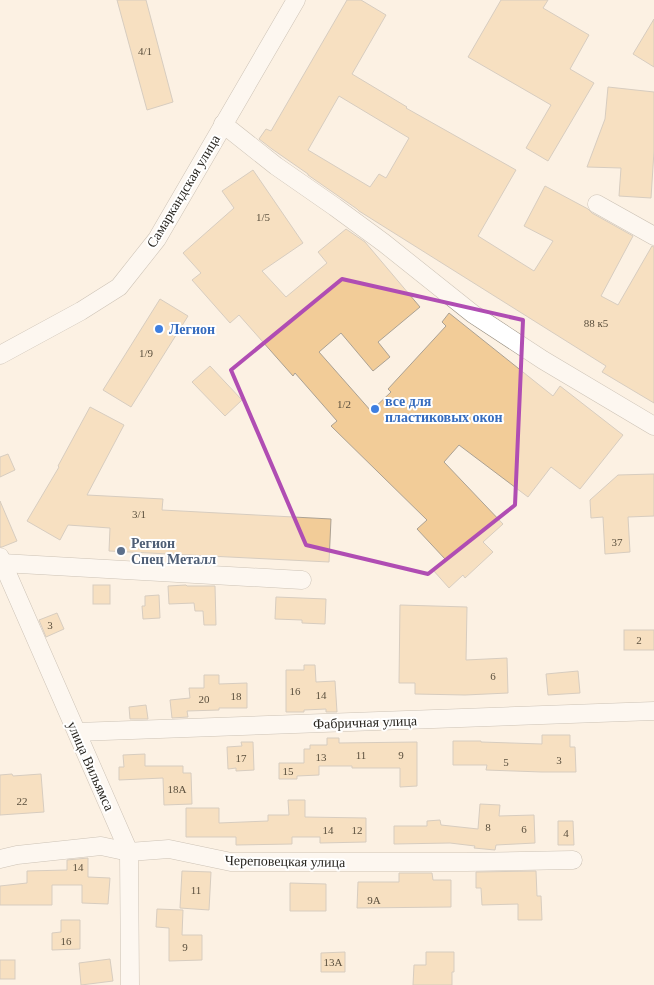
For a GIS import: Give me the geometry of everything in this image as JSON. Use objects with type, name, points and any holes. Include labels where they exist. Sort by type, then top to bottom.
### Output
[{"type":"street","name":"Самаркандская улица","points":[[0,355],[81,312],[119,287],[157,239],[296,0]]},
{"type":"street","points":[[223,124],[276,166],[384,243],[473,314],[543,360],[654,426]]},
{"type":"street","points":[[597,204],[654,236]]},
{"type":"street","points":[[1,560],[302,580]]},
{"type":"street","name":"улица Вильямса","points":[[1,560],[129,852],[130,985]]},
{"type":"street","name":"Фабричная улица","points":[[77,732],[654,711]]},
{"type":"street","name":"Череповецкая улица","points":[[0,859],[17,855],[101,846],[129,852],[169,849],[231,862],[573,860]]},
{"type":"highlighted area","points":[[342,279],[523,320],[515,505],[428,574],[306,545],[231,370]]},
{"type":"building","points":[[117,0],[146,0],[173,102],[147,110]]},
{"type":"building","points":[[347,0],[361,0],[386,15],[352,74],[406,108],[516,170],[478,236],[534,271],[553,241],[524,226],[545,186],[633,236],[601,296],[618,305],[652,246],[654,247],[654,403],[602,372],[606,366],[359,211],[308,175],[259,139],[266,129],[271,131]],"holes":[[[339,96],[409,138],[386,178],[379,174],[370,187],[308,150]]]},
{"type":"building","points":[[501,0],[548,0],[543,8],[589,35],[570,69],[594,83],[548,161],[526,148],[551,105],[468,57]]},
{"type":"building","points":[[654,19],[654,67],[633,54]]},
{"type":"building","points":[[608,87],[654,92],[654,151],[651,198],[619,196],[621,168],[587,167],[605,119]]},
{"type":"building","points":[[253,170],[303,243],[262,271],[286,297],[327,263],[318,252],[346,229],[365,242],[420,307],[378,342],[390,357],[373,371],[341,333],[319,352],[371,411],[391,392],[388,389],[446,326],[442,322],[449,313],[553,396],[560,386],[623,435],[580,489],[551,467],[528,497],[459,445],[444,462],[503,524],[483,542],[493,552],[465,578],[463,575],[449,588],[433,570],[445,559],[417,529],[427,520],[331,426],[337,421],[295,373],[293,376],[239,315],[230,323],[192,280],[201,273],[183,253],[234,208],[222,191]]},
{"type":"building","points":[[160,299],[188,316],[131,407],[103,390]]},
{"type":"building","points":[[210,366],[242,400],[225,416],[192,382]]},
{"type":"building","points":[[90,407],[124,425],[87,495],[163,499],[162,510],[331,519],[329,562],[109,551],[110,528],[68,525],[60,540],[27,521],[59,467]]},
{"type":"building","points":[[8,454],[15,470],[0,477],[0,457]]},
{"type":"building","points":[[654,474],[654,516],[628,517],[630,552],[605,554],[603,517],[591,518],[590,500],[618,475]]},
{"type":"building","points":[[0,501],[17,541],[2,547],[0,547]]},
{"type":"building","points":[[93,585],[110,585],[110,604],[93,604]]},
{"type":"building","points":[[168,586],[215,586],[216,625],[204,625],[203,611],[195,611],[194,603],[169,604]]},
{"type":"building","points":[[159,595],[160,618],[143,619],[142,606],[145,606],[145,596]]},
{"type":"building","points":[[276,597],[326,599],[325,624],[302,623],[302,620],[275,619]]},
{"type":"building","points":[[400,605],[467,607],[466,660],[507,658],[508,693],[465,695],[415,694],[415,683],[399,683]]},
{"type":"building","points":[[57,613],[64,629],[46,637],[39,620]]},
{"type":"building","points":[[624,630],[654,630],[654,650],[624,650]]},
{"type":"building","points":[[304,665],[315,665],[316,682],[335,681],[337,712],[326,712],[326,709],[286,712],[286,670],[304,670]]},
{"type":"building","points":[[578,671],[580,693],[548,695],[546,674]]},
{"type":"building","points":[[204,675],[219,675],[219,684],[247,683],[247,708],[187,711],[188,717],[172,718],[170,700],[190,698],[189,688],[204,688]]},
{"type":"building","points":[[146,705],[148,719],[130,719],[129,707]]},
{"type":"building","points":[[542,735],[570,735],[570,747],[575,747],[576,772],[486,770],[487,765],[453,765],[453,741],[542,744]]},
{"type":"building","points":[[327,738],[339,738],[339,743],[417,742],[417,786],[400,787],[400,768],[319,766],[319,775],[297,776],[297,779],[279,779],[279,763],[304,763],[304,749],[310,749],[310,745],[327,745]]},
{"type":"building","points":[[241,742],[253,742],[254,770],[236,771],[236,768],[228,769],[227,747],[242,746]]},
{"type":"building","points":[[145,754],[145,766],[183,766],[183,773],[191,773],[192,804],[164,805],[163,778],[119,780],[119,767],[124,767],[123,755]]},
{"type":"building","points":[[12,774],[13,776],[41,774],[44,812],[0,815],[0,775]]},
{"type":"building","points":[[288,800],[305,800],[305,817],[366,818],[366,842],[320,843],[320,837],[292,837],[292,844],[236,845],[236,837],[186,837],[186,808],[219,808],[219,823],[268,821],[268,815],[289,815]]},
{"type":"building","points":[[480,804],[500,805],[499,816],[534,815],[535,843],[496,845],[495,850],[450,843],[394,844],[394,826],[427,826],[427,821],[440,820],[441,825],[478,829]]},
{"type":"building","points":[[558,821],[573,821],[574,845],[558,845]]},
{"type":"building","points":[[88,858],[88,877],[110,878],[108,904],[82,903],[82,885],[52,885],[52,905],[0,905],[0,886],[27,883],[27,871],[67,870],[67,860]]},
{"type":"building","points":[[182,871],[211,872],[209,910],[180,908]]},
{"type":"building","points":[[536,871],[537,896],[541,896],[542,920],[518,920],[518,904],[482,905],[481,888],[476,888],[476,872]]},
{"type":"building","points":[[399,873],[432,873],[433,880],[451,880],[451,907],[357,908],[358,882],[399,882]]},
{"type":"building","points":[[290,883],[326,884],[326,911],[290,911]]},
{"type":"building","points":[[157,909],[183,910],[182,935],[202,935],[202,960],[169,961],[169,928],[156,927]]},
{"type":"building","points":[[61,920],[80,920],[80,949],[52,950],[52,933],[61,932]]},
{"type":"building","points":[[345,952],[345,972],[321,972],[321,953]]},
{"type":"building","points":[[426,952],[454,952],[452,985],[413,985],[414,965],[426,965]]},
{"type":"building","points":[[110,959],[113,981],[81,985],[79,963]]},
{"type":"building","points":[[0,960],[15,960],[15,979],[0,979]]},
{"type":"place","name":"Легион","points":[[159,329]]},
{"type":"place","name":"все для пластиковых окон","points":[[375,409]]},
{"type":"place","name":"Регион Спец Металл","points":[[121,551]]}]
